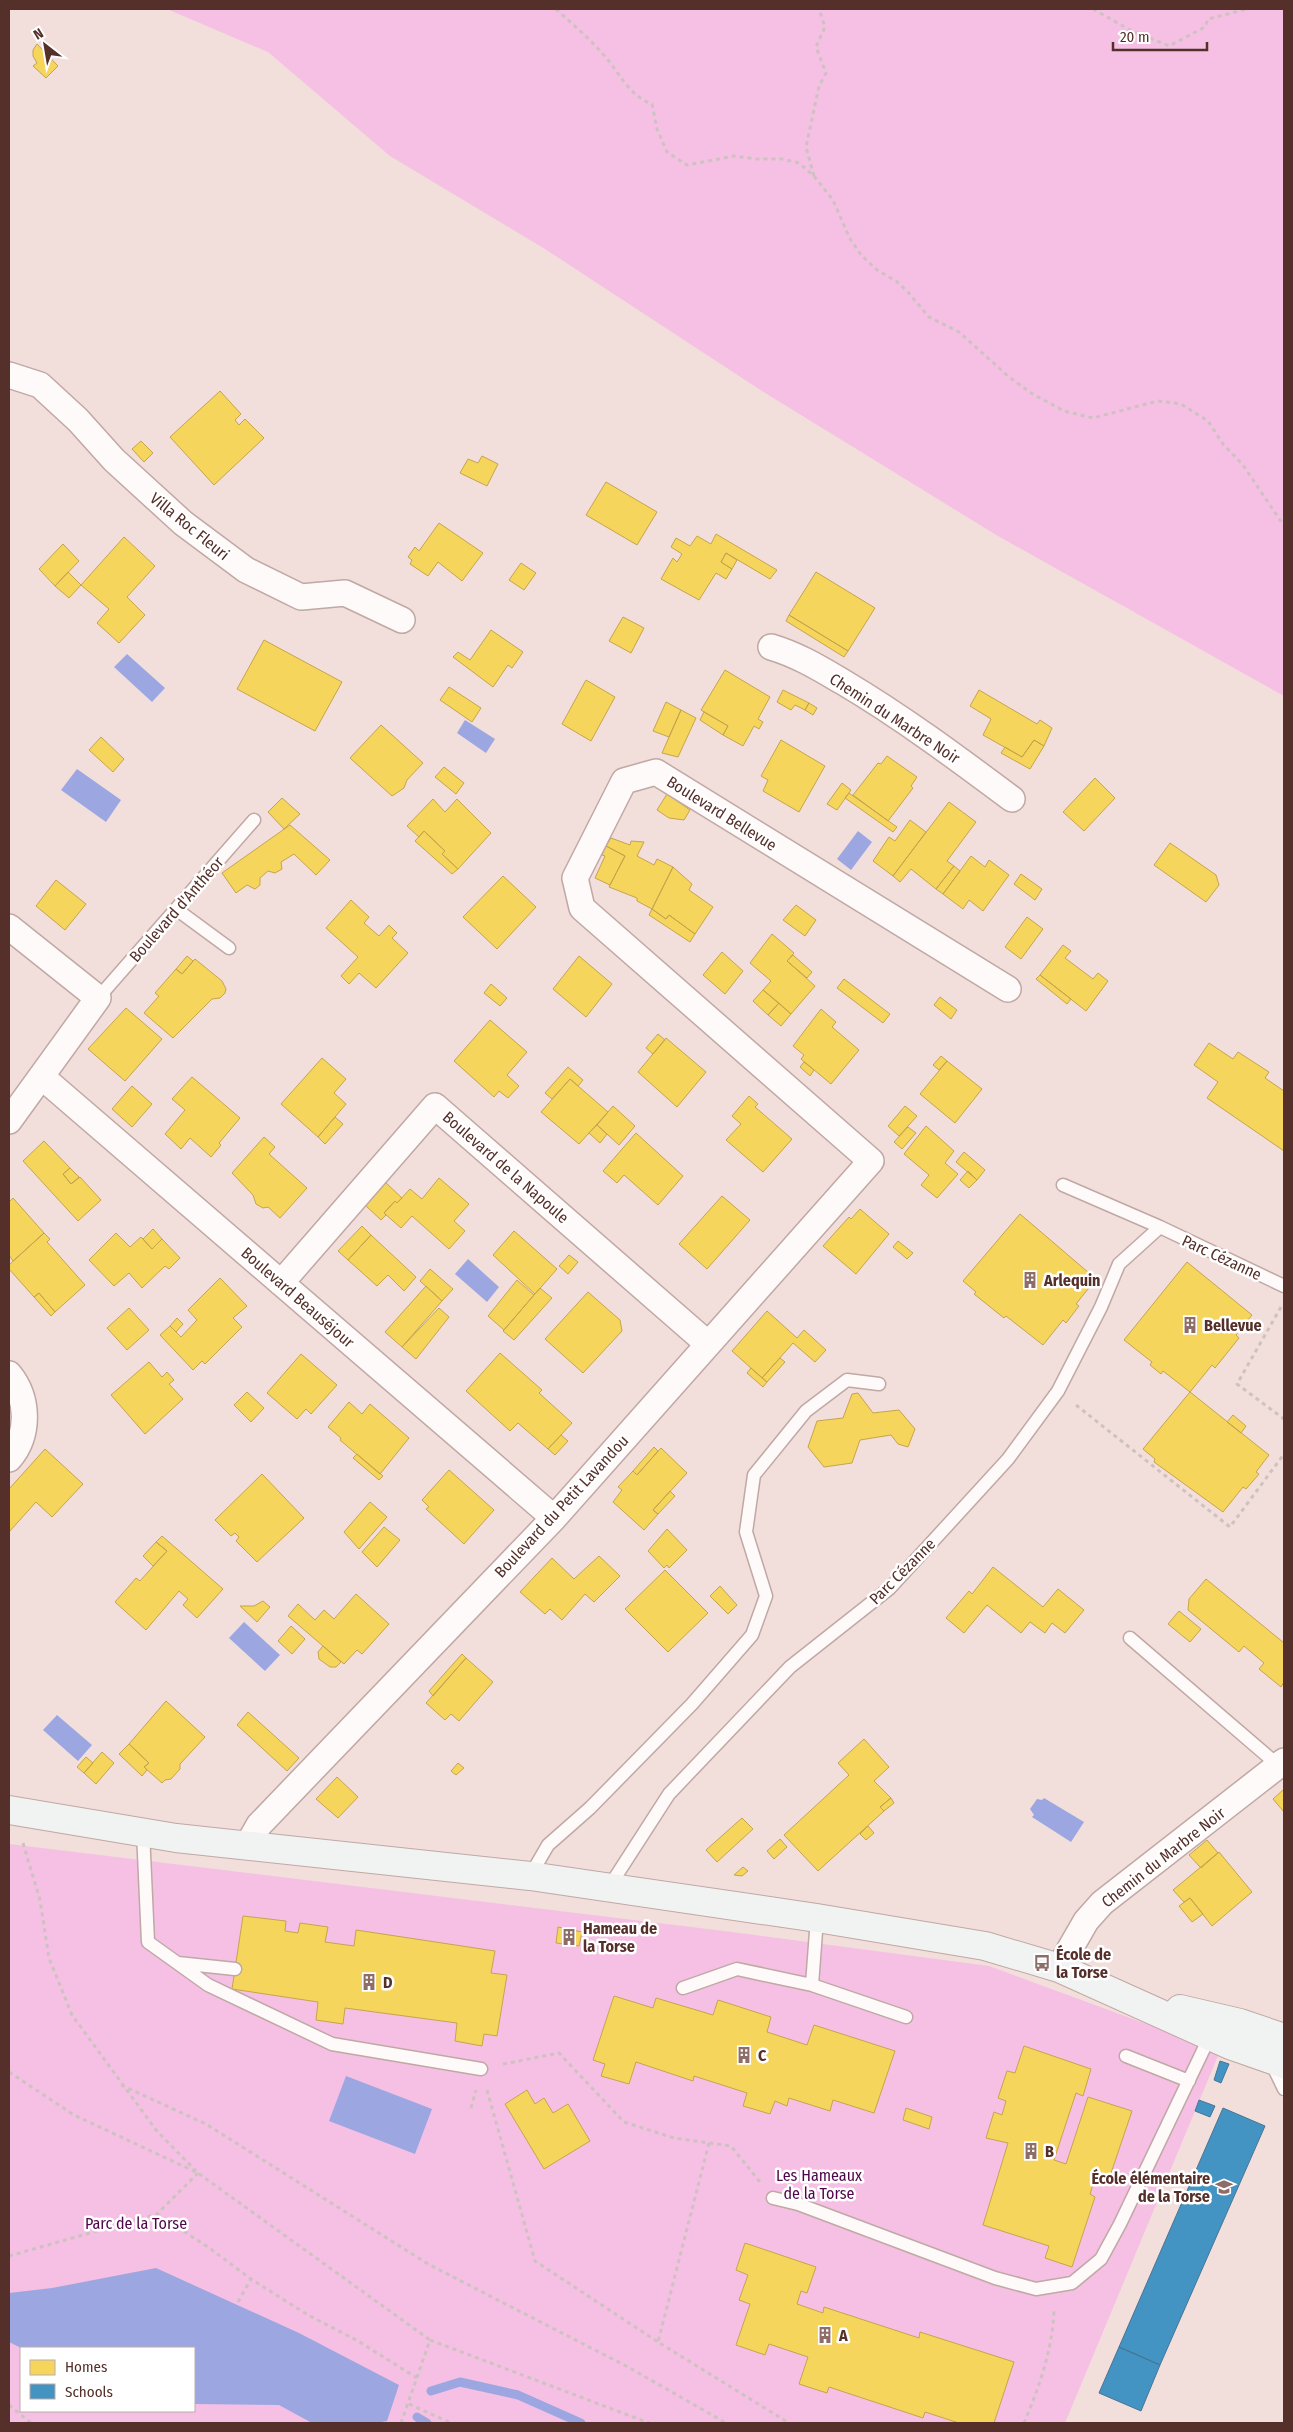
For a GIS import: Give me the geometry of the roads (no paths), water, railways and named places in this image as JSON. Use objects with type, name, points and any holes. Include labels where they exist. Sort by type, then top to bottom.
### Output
[{"type":"street","name":"Villa Roc Fleuri","points":[[9,375],[40,385],[78,420],[114,460],[183,523],[246,570],[301,597],[345,593],[402,620]]},
{"type":"street","name":"Chemin du Marbre Noir","points":[[771,647],[794,654],[875,701],[948,750],[1012,800]]},
{"type":"street","name":"Boulevard Bellevue","points":[[871,1162],[582,908],[575,878],[624,781],[656,772],[1008,989]]},
{"type":"street","points":[[9,927],[98,998],[9,1121]]},
{"type":"street","name":"Boulevard Beauséjour","points":[[42,1077],[554,1518]]},
{"type":"street","name":"Boulevard de la Napoule","points":[[281,1283],[435,1106],[708,1344]]},
{"type":"street","name":"Boulevard du Petit Lavandou","points":[[247,1846],[258,1825],[554,1518],[871,1162]]},
{"type":"street","points":[[9,1374],[15,1382],[24,1408],[25,1427],[15,1452],[9,1459]]},
{"type":"street","name":"Chemin du Marbre Noir","points":[[1059,1968],[1086,1921],[1102,1903],[1282,1764]]},
{"type":"street","points":[[11,1810],[143,1832],[247,1846],[530,1876],[609,1887],[817,1918],[985,1946],[1059,1968],[1123,1995],[1210,2036],[1281,2046]]},
{"type":"street","points":[[1123,1995],[1240,2023],[1281,2046]]},
{"type":"lane","name":"Boulevard d'Anthéor","points":[[98,998],[254,820]]},
{"type":"lane","points":[[176,909],[230,948]]},
{"type":"lane","name":"Parc Cézanne","points":[[1063,1186],[1160,1227],[1284,1286]]},
{"type":"lane","name":"Parc Cézanne","points":[[609,1887],[669,1794],[790,1667],[890,1588],[1008,1459],[1058,1391],[1101,1307],[1118,1264],[1160,1227]]},
{"type":"lane","points":[[530,1876],[548,1845],[590,1808],[692,1704],[752,1636],[766,1596],[746,1532],[754,1475],[806,1411],[847,1380],[879,1384]]},
{"type":"lane","points":[[1130,1638],[1282,1764]]},
{"type":"lane","points":[[143,1832],[148,1942],[208,1985],[332,2044],[481,2069]]},
{"type":"lane","points":[[812,1985],[817,1918]]},
{"type":"lane","points":[[176,1962],[235,1969]]},
{"type":"lane","points":[[683,1988],[737,1969],[812,1985],[906,2018]]},
{"type":"lane","points":[[773,2198],[798,2204],[995,2278],[1036,2289],[1072,2283],[1101,2259],[1120,2224],[1210,2036]]},
{"type":"lane","points":[[1281,2046],[1284,2089]]},
{"type":"lane","points":[[1126,2056],[1189,2081]]},
{"type":"water","points":[[127,654],[165,688],[152,702],[114,667]]},
{"type":"water","points":[[465,720],[495,739],[486,753],[457,733]]},
{"type":"water","points":[[77,769],[121,800],[106,822],[61,790]]},
{"type":"water","points":[[858,831],[872,842],[851,870],[837,859]]},
{"type":"water","points":[[468,1259],[499,1287],[487,1302],[455,1274]]},
{"type":"water","points":[[244,1622],[280,1655],[265,1671],[229,1638]]},
{"type":"water","points":[[57,1715],[92,1745],[78,1761],[43,1730]]},
{"type":"water","points":[[1044,1798],[1084,1822],[1071,1842],[1032,1817],[1034,1815],[1030,1809],[1037,1799],[1042,1800]]},
{"type":"water","points":[[346,2076],[432,2109],[415,2154],[329,2121]]},
{"type":"water","points":[[156,2268],[299,2333],[399,2385],[387,2421],[376,2423],[312,2423],[279,2405],[195,2404],[195,2347],[20,2348],[9,2342],[9,2293],[52,2288]]},
{"type":"waterway","points":[[431,2391],[460,2382],[518,2395],[581,2423]]},
{"type":"waterway","points":[[417,2417],[427,2423]]},
{"type":"place","name":"Arlequin","points":[[1030,1280]]},
{"type":"place","name":"Bellevue","points":[[1190,1325]]},
{"type":"place","name":"Hameau de la Torse","points":[[569,1937]]},
{"type":"place","name":"École de la Torse","points":[[1042,1963]]},
{"type":"place","name":"D","points":[[369,1982]]},
{"type":"place","name":"C","points":[[744,2055]]},
{"type":"place","name":"B","points":[[1031,2151]]},
{"type":"place","name":"École élémentaire de la Torse","points":[[1224,2187]]},
{"type":"place","name":"A","points":[[825,2335]]},
{"type":"park label","name":"Les Hameaux de la Torse","points":[[819,2184]]},
{"type":"park label","name":"Parc de la Torse","points":[[136,2223]]}]
